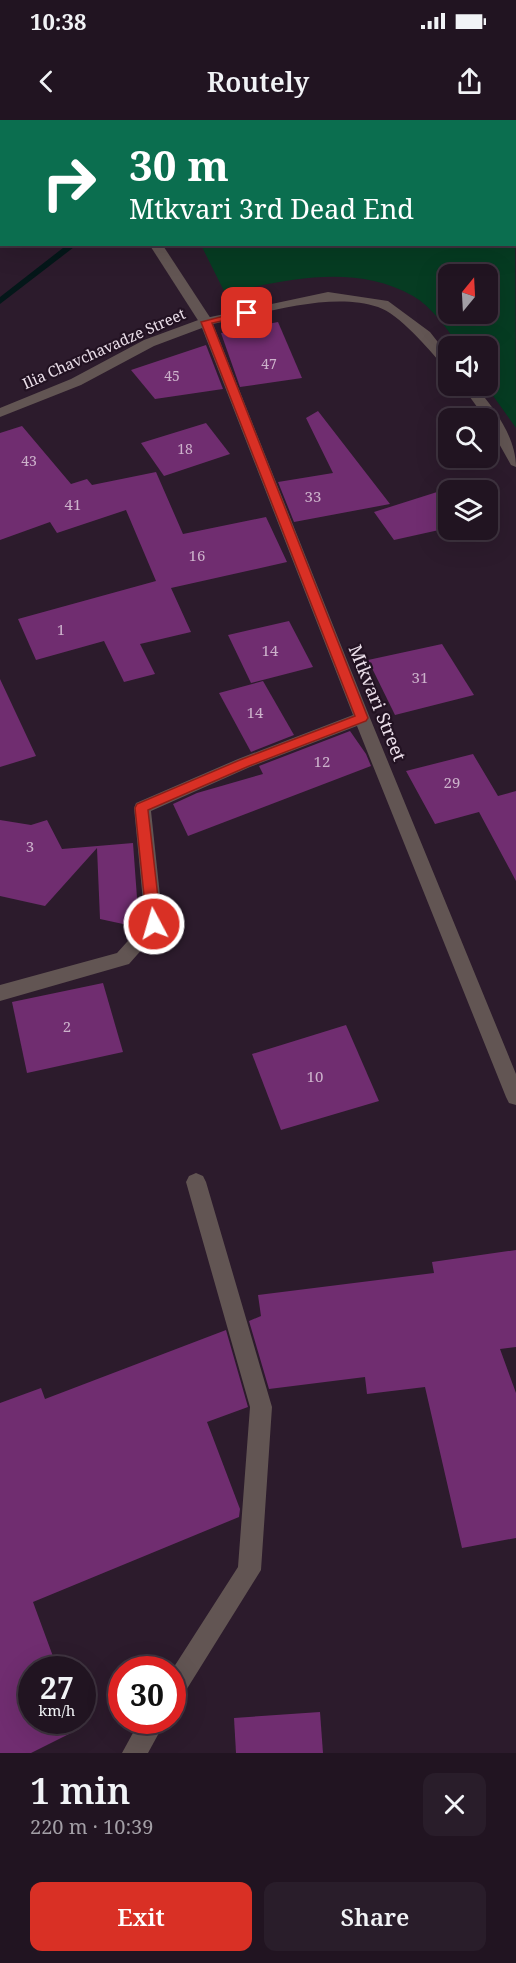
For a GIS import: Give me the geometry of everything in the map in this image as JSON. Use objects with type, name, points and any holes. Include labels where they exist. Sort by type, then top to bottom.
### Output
[{"type":"street","name":"Mtkvari Street","points":[[156,246],[206,322],[362,718],[516,1097]]},
{"type":"street","name":"Ilia Chavchavadze Street","points":[[0,413],[76,382],[149,343],[206,322],[328,296],[383,304],[425,335],[438,351]]},
{"type":"street","points":[[476,396],[484,405],[516,462]]},
{"type":"street","points":[[0,993],[123,959],[154,924],[142,808],[244,763],[362,718]]},
{"type":"street","points":[[186,1670],[249,1570],[261,1407],[196,1182]]},
{"type":"street","points":[[134,1753],[146,1734]]},
{"type":"green space","points":[[202,246],[515,246],[516,428],[493,396],[498,396],[498,336],[452,336],[442,324],[498,324],[498,264],[438,264],[438,318],[413,296],[391,286],[367,280],[320,277],[272,283],[225,293]]},
{"type":"building","points":[[278,322],[302,378],[240,387],[221,333]]},
{"type":"building","points":[[206,345],[223,389],[155,399],[131,370]]},
{"type":"building","points":[[318,411],[390,504],[294,522],[278,482],[333,473],[306,418]]},
{"type":"building","points":[[206,423],[230,454],[164,476],[141,443]]},
{"type":"building","points":[[22,426],[71,484],[87,479],[92,485],[156,472],[183,534],[266,517],[287,562],[171,588],[191,632],[140,644],[155,674],[124,682],[104,641],[36,660],[18,619],[156,581],[126,510],[57,533],[50,522],[0,540],[0,433]]},
{"type":"building","points":[[438,492],[438,530],[394,540],[374,512]]},
{"type":"building","points":[[289,621],[313,667],[251,683],[228,635]]},
{"type":"building","points":[[442,644],[474,695],[395,715],[368,660]]},
{"type":"building","points":[[0,679],[36,756],[0,767]]},
{"type":"building","points":[[263,681],[294,735],[251,752],[219,693]]},
{"type":"building","points":[[350,731],[366,754],[371,766],[188,836],[173,804],[197,793],[263,774],[259,766]]},
{"type":"building","points":[[473,754],[498,796],[516,791],[516,881],[479,812],[435,824],[406,771]]},
{"type":"building","points":[[0,820],[31,825],[47,820],[62,849],[133,843],[139,925],[137,927],[100,919],[97,848],[45,906],[0,896]]},
{"type":"building","points":[[103,983],[123,1052],[27,1073],[12,1002]]},
{"type":"building","points":[[346,1025],[379,1101],[281,1130],[252,1054]]},
{"type":"building","points":[[516,1250],[516,1347],[500,1349],[516,1393],[516,1538],[462,1548],[425,1387],[367,1394],[365,1377],[269,1389],[249,1321],[261,1316],[258,1295],[434,1273],[432,1262]]},
{"type":"building","points":[[226,1330],[248,1407],[207,1422],[240,1509],[239,1517],[33,1602],[53,1656],[18,1656],[18,1734],[69,1734],[31,1753],[0,1753],[0,1403],[41,1388],[45,1399]]},
{"type":"building","points":[[320,1712],[323,1753],[236,1753],[234,1718]]},
{"type":"waterway","points":[[0,301],[71,246]]},
{"type":"route","points":[[154,924],[142,808],[244,763],[362,718],[206,322],[247,313]]}]
